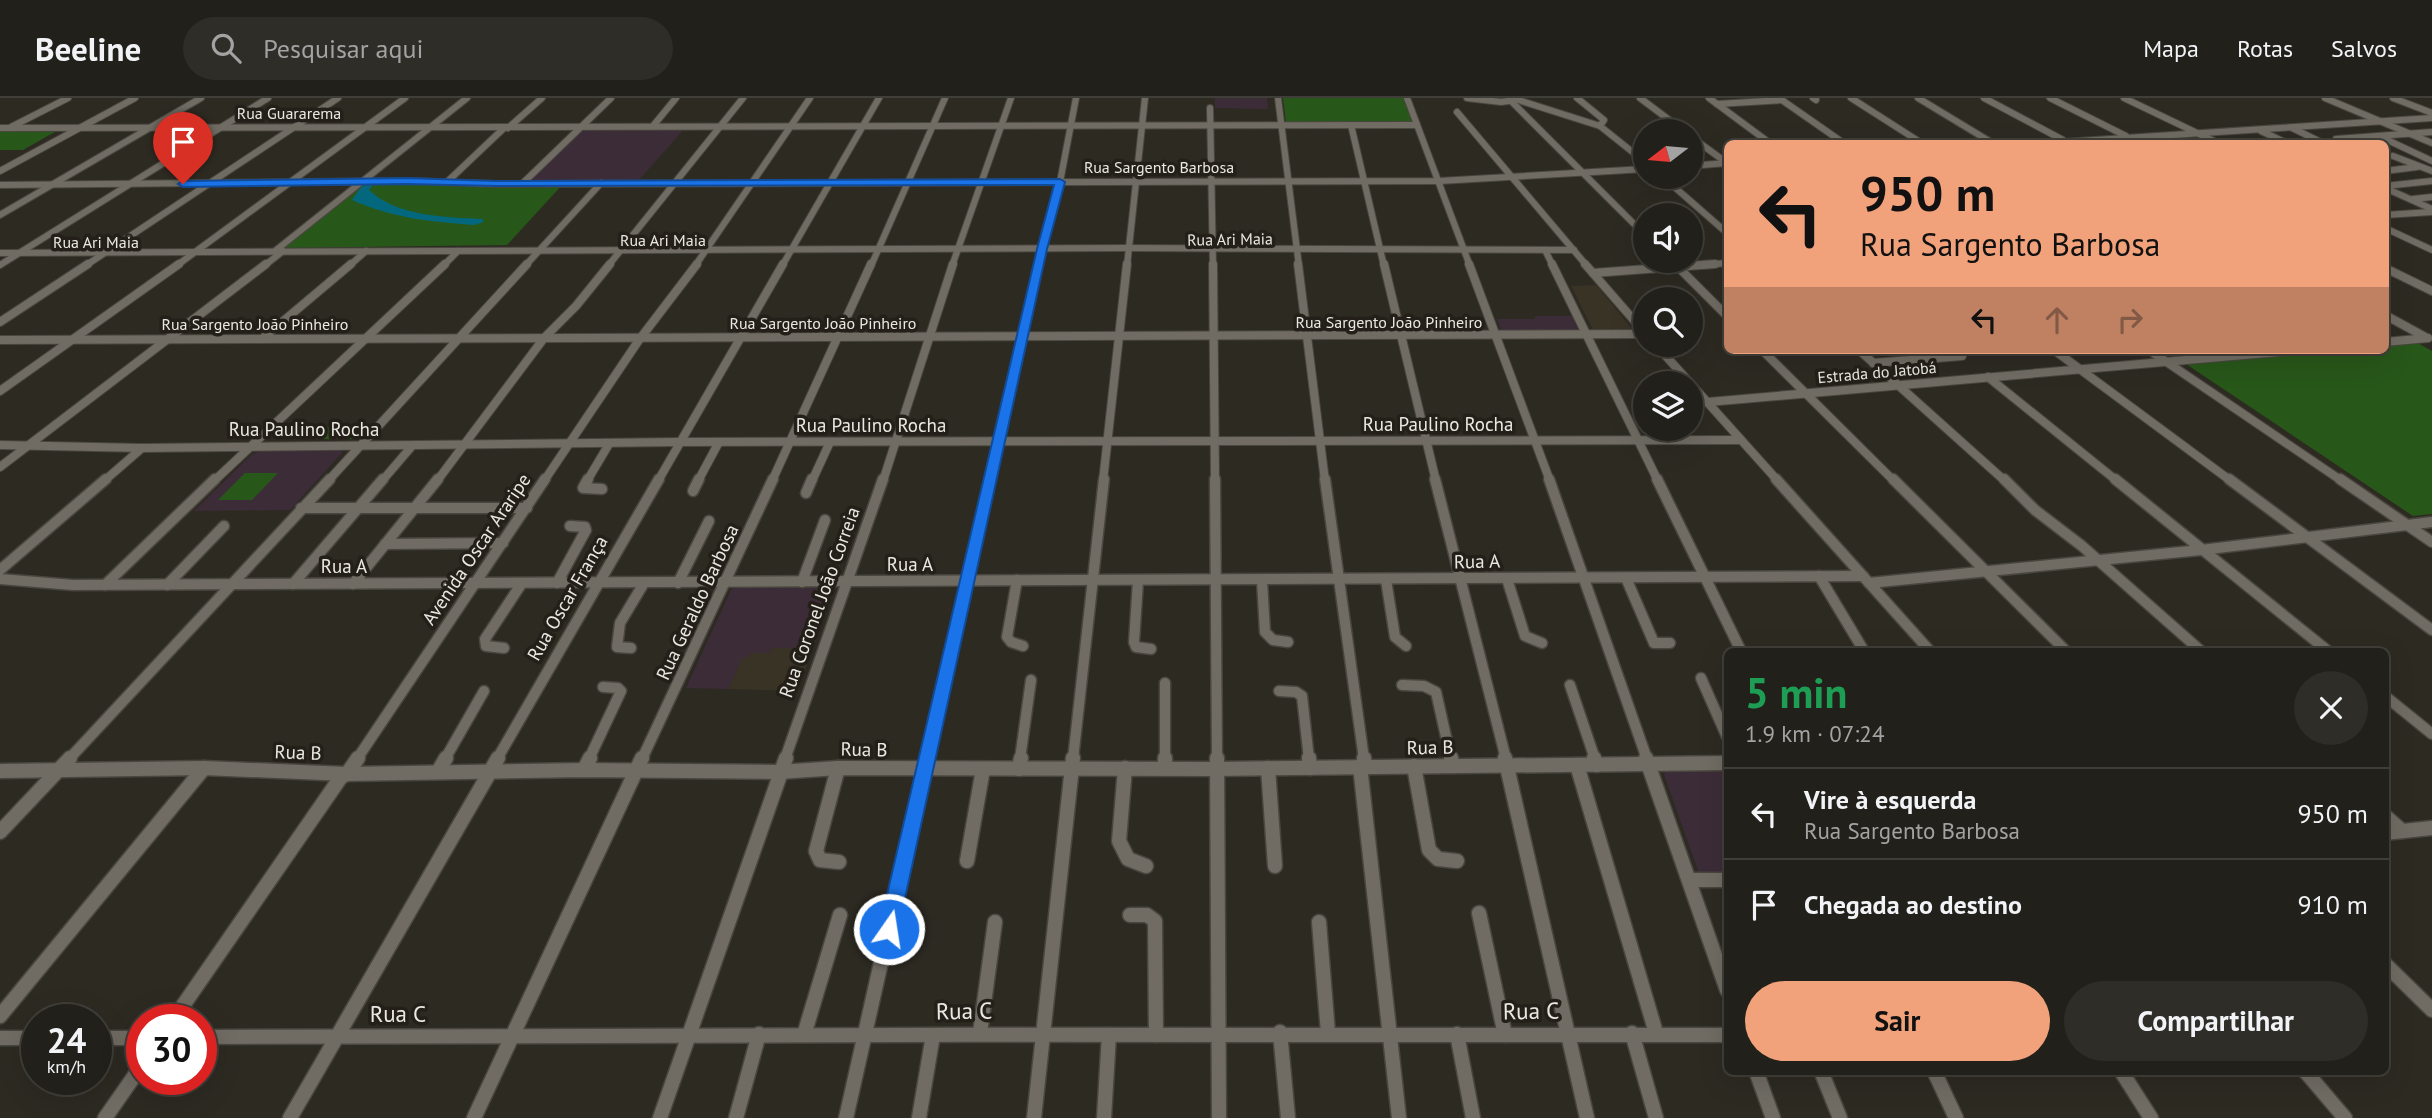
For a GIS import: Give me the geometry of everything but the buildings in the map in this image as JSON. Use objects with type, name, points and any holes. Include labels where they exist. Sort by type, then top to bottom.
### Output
[{"type":"street","points":[[8,128],[68,98]]},
{"type":"street","points":[[0,172],[135,98]]},
{"type":"street","points":[[0,215],[201,98]]},
{"type":"street","points":[[0,265],[268,98]]},
{"type":"street","points":[[0,322],[338,98]]},
{"type":"street","points":[[0,391],[193,254],[405,98]]},
{"type":"street","points":[[0,467],[279,252],[361,182],[467,98]]},
{"type":"street","points":[[447,182],[542,98]]},
{"type":"street","points":[[523,183],[611,98]]},
{"type":"street","points":[[653,126],[676,98]]},
{"type":"street","points":[[352,584],[464,445],[544,338],[576,306],[743,98]]},
{"type":"street","name":"Avenida Oscar Araripe","points":[[184,1004],[341,777],[347,774],[641,337],[705,252],[810,98]]},
{"type":"street","name":"Rua Oscar França","points":[[290,1118],[678,442],[832,183],[878,98]]},
{"type":"street","name":"Rua Geraldo Barbosa","points":[[474,1118],[839,337],[945,98]]},
{"type":"street","name":"Rua Coronel João Correia","points":[[660,1118],[687,1034],[897,443],[957,251],[1011,98]]},
{"type":"street","points":[[846,1118],[927,770],[1042,251],[1060,182],[1076,98]]},
{"type":"street","points":[[1034,1118],[1070,768],[1120,337],[1126,251],[1145,98]]},
{"type":"street","points":[[1278,98],[1362,766],[1399,1118]]},
{"type":"street","points":[[1407,98],[1536,441],[1724,981]]},
{"type":"street","points":[[1467,98],[1516,99],[1602,124]]},
{"type":"street","points":[[1577,98],[1633,151]]},
{"type":"street","points":[[1640,98],[1668,119]]},
{"type":"street","points":[[1709,98],[1766,140]]},
{"type":"street","points":[[1851,98],[1917,140]]},
{"type":"street","points":[[1917,98],[1987,140]]},
{"type":"street","points":[[1983,98],[2062,140]]},
{"type":"street","points":[[2050,98],[2134,140]]},
{"type":"street","points":[[2117,98],[2211,140]]},
{"type":"street","points":[[2124,98],[2206,140]]},
{"type":"street","points":[[2325,98],[2432,144]]},
{"type":"street","points":[[2393,98],[2432,116]]},
{"type":"street","points":[[1516,99],[1583,174],[1633,222]]},
{"type":"street","points":[[1717,104],[1781,99],[1840,140]]},
{"type":"street","points":[[1210,108],[1219,1118]]},
{"type":"street","points":[[1457,112],[1633,320]]},
{"type":"street","points":[[2091,140],[2349,124],[2432,116]]},
{"type":"street","points":[[2349,124],[2388,140]]},
{"type":"street","points":[[1351,125],[1459,579],[1507,765],[1587,1118]]},
{"type":"street","name":"Rua Guararema","points":[[0,128],[1417,125]]},
{"type":"street","points":[[2290,127],[2317,140]]},
{"type":"street","points":[[2258,130],[2280,140]]},
{"type":"street","points":[[2336,139],[2432,132]]},
{"type":"street","points":[[2389,140],[2432,161]]},
{"type":"street","points":[[1703,146],[1724,162]]},
{"type":"street","points":[[2389,157],[2412,152]]},
{"type":"street","points":[[2389,157],[2432,172]]},
{"type":"street","points":[[1703,165],[1724,164]]},
{"type":"street","points":[[2389,171],[2420,167]]},
{"type":"street","name":"Rua Sargento Barbosa","points":[[0,185],[1439,181],[1633,170]]},
{"type":"street","points":[[2389,186],[2432,181]]},
{"type":"street","points":[[0,832],[234,584],[601,183]]},
{"type":"street","points":[[1677,189],[1724,230]]},
{"type":"street","points":[[2389,189],[2432,210]]},
{"type":"street","points":[[2410,199],[2432,197]]},
{"type":"street","points":[[2389,215],[2432,210]]},
{"type":"street","points":[[2389,227],[2432,248]]},
{"type":"street","points":[[1545,250],[1633,432]]},
{"type":"street","name":"Rua Ari Maia","points":[[0,254],[1574,250]]},
{"type":"street","points":[[262,339],[367,253]]},
{"type":"street","points":[[105,585],[364,337],[377,329],[456,253]]},
{"type":"street","points":[[1703,265],[1724,263]]},
{"type":"street","points":[[1593,273],[1633,270]]},
{"type":"street","points":[[2389,270],[2432,291]]},
{"type":"street","points":[[1684,273],[1724,313]]},
{"type":"street","points":[[272,339],[311,301]]},
{"type":"street","points":[[2389,317],[2430,337]]},
{"type":"street","name":"Rua Sargento João Pinheiro","points":[[0,340],[1633,334]]},
{"type":"street","points":[[2389,342],[2430,337]]},
{"type":"street","points":[[1766,354],[2063,648]]},
{"type":"street","points":[[1863,354],[1982,457],[2035,510],[2198,648]]},
{"type":"street","points":[[2059,354],[2432,630]]},
{"type":"street","points":[[2157,354],[2172,362]]},
{"type":"street","points":[[2163,354],[2411,524],[2432,542]]},
{"type":"street","name":"Estrada do Jatobá","points":[[1707,402],[2240,354]]},
{"type":"street","points":[[1873,363],[1962,356]]},
{"type":"street","points":[[1667,357],[1927,648]]},
{"type":"street","points":[[1988,377],[2324,648]]},
{"type":"street","name":"Rua Paulino Rocha","points":[[1703,440],[1741,440]]},
{"type":"street","name":"Rua Paulino Rocha","points":[[0,445],[142,448],[678,442],[1633,441]]},
{"type":"street","points":[[1637,441],[1707,577],[1740,648]]},
{"type":"street","points":[[693,491],[719,442]]},
{"type":"street","points":[[806,493],[830,442]]},
{"type":"street","points":[[602,489],[583,488],[609,444]]},
{"type":"street","points":[[293,584],[412,446]]},
{"type":"street","points":[[0,572],[142,448]]},
{"type":"street","points":[[301,508],[527,508]]},
{"type":"street","points":[[802,582],[825,520]]},
{"type":"street","points":[[678,583],[709,521]]},
{"type":"street","name":"Rua A","points":[[0,572],[105,585],[1819,576],[1866,580],[1987,573],[2432,522]]},
{"type":"street","points":[[2411,524],[2432,534]]},
{"type":"street","points":[[167,584],[224,526]]},
{"type":"street","points":[[558,583],[586,529],[570,526]]},
{"type":"street","points":[[385,544],[503,543]]},
{"type":"street","points":[[1819,576],[1862,648]]},
{"type":"street","points":[[1626,578],[1654,643],[1670,643]]},
{"type":"street","points":[[1507,579],[1525,636],[1542,643]]},
{"type":"street","points":[[1017,580],[1007,637],[1011,642],[1023,646]]},
{"type":"street","points":[[1386,580],[1395,637],[1406,646]]},
{"type":"street","points":[[1138,581],[1134,642],[1136,647],[1151,649]]},
{"type":"street","points":[[1262,581],[1265,632],[1273,640],[1289,642]]},
{"type":"street","points":[[504,648],[486,646],[485,639],[522,583]]},
{"type":"street","points":[[631,648],[617,647],[615,640],[631,604],[645,583]]},
{"type":"street","points":[[1700,678],[1724,730]]},
{"type":"street","points":[[1019,769],[1031,680]]},
{"type":"street","points":[[1165,683],[1165,767]]},
{"type":"street","points":[[1402,685],[1436,692],[1453,766]]},
{"type":"street","points":[[1570,685],[1597,765]]},
{"type":"street","points":[[584,770],[621,691],[618,688],[603,687]]},
{"type":"street","points":[[438,772],[484,691]]},
{"type":"street","points":[[1279,691],[1296,692],[1302,696],[1310,768]]},
{"type":"street","points":[[2389,699],[2432,734]]},
{"type":"street","name":"Rua B","points":[[0,771],[204,768],[347,774],[491,770],[779,772],[838,768],[1215,769],[1724,763]]},
{"type":"street","points":[[1577,765],[1656,1033]]},
{"type":"street","points":[[1414,766],[1429,850],[1438,859],[1457,861]]},
{"type":"street","points":[[0,1016],[204,768]]},
{"type":"street","points":[[838,768],[816,851],[820,860],[839,862]]},
{"type":"street","points":[[1125,768],[1119,841],[1121,851],[1131,862],[1146,866]]},
{"type":"street","points":[[1268,768],[1275,866]]},
{"type":"street","points":[[967,860],[983,769]]},
{"type":"street","points":[[2389,820],[2402,831]]},
{"type":"street","points":[[2389,833],[2432,828]]},
{"type":"street","points":[[1689,880],[1724,880]]},
{"type":"street","points":[[1479,913],[1505,1035]]},
{"type":"street","points":[[1130,915],[1145,914],[1152,916],[1155,921],[1156,1035]]},
{"type":"street","points":[[804,1035],[840,915]]},
{"type":"street","points":[[981,1033],[995,922]]},
{"type":"street","points":[[1319,922],[1328,1033]]},
{"type":"street","points":[[2389,968],[2432,1010]]},
{"type":"street","points":[[1280,1032],[1288,1118]]},
{"type":"street","name":"Rua C","points":[[217,1037],[687,1034],[864,1036],[981,1033],[1156,1035],[1280,1032],[1724,1035]]},
{"type":"street","points":[[1632,1033],[1656,1118]]},
{"type":"street","points":[[736,1118],[759,1034]]},
{"type":"street","points":[[1457,1034],[1473,1118]]},
{"type":"street","points":[[919,1118],[933,1035]]},
{"type":"street","points":[[1104,1118],[1109,1035]]},
{"type":"street","points":[[0,1038],[21,1038]]},
{"type":"street","points":[[1757,1075],[1773,1118]]},
{"type":"street","points":[[1823,1075],[1840,1118]]},
{"type":"street","points":[[1936,1075],[1956,1118]]},
{"type":"street","points":[[2124,1075],[2151,1118]]},
{"type":"street","points":[[2308,1075],[2344,1118]]},
{"type":"street","points":[[105,1118],[126,1088]]},
{"type":"shaded area","points":[[1215,98],[1267,98],[1268,109],[1215,108]]},
{"type":"shaded area","points":[[685,128],[639,180],[532,180],[584,129]]},
{"type":"shaded area","points":[[1596,285],[1633,330],[1593,330],[1571,286]]},
{"type":"shaded area","points":[[1535,316],[1572,316],[1578,330],[1502,332],[1497,319],[1535,319]]},
{"type":"shaded area","points":[[340,449],[342,453],[290,510],[194,511],[252,454],[265,450]]},
{"type":"shaded area","points":[[828,588],[833,592],[816,639],[798,648],[772,648],[769,653],[750,653],[748,657],[743,657],[728,689],[686,688],[731,590]]},
{"type":"shaded area","points":[[816,639],[798,691],[728,689],[742,657],[749,653],[769,653],[772,648],[798,648]]},
{"type":"shaded area","points":[[1666,771],[1724,771],[1724,877],[1705,878],[1699,873],[1664,775]]},
{"type":"green space","points":[[1283,98],[1403,98],[1413,122],[1286,123]]},
{"type":"green space","points":[[60,129],[23,150],[0,150],[0,130]]},
{"type":"green space","points":[[363,184],[563,184],[507,245],[284,248]]},
{"type":"green space","points":[[2416,342],[2432,351],[2432,514],[2413,516],[2186,364],[2292,354],[2389,354],[2389,345]]},
{"type":"green space","points":[[364,426],[352,439],[313,439],[325,427]]},
{"type":"green space","points":[[245,473],[278,473],[252,500],[218,500]]},
{"type":"water","points":[[364,183],[374,183],[369,190],[394,206],[408,211],[483,219],[483,222],[475,225],[443,222],[382,211],[352,200]]},
{"type":"route","points":[[183,184],[407,181],[496,184],[1060,182],[1042,249],[927,770],[889,929]]}]
